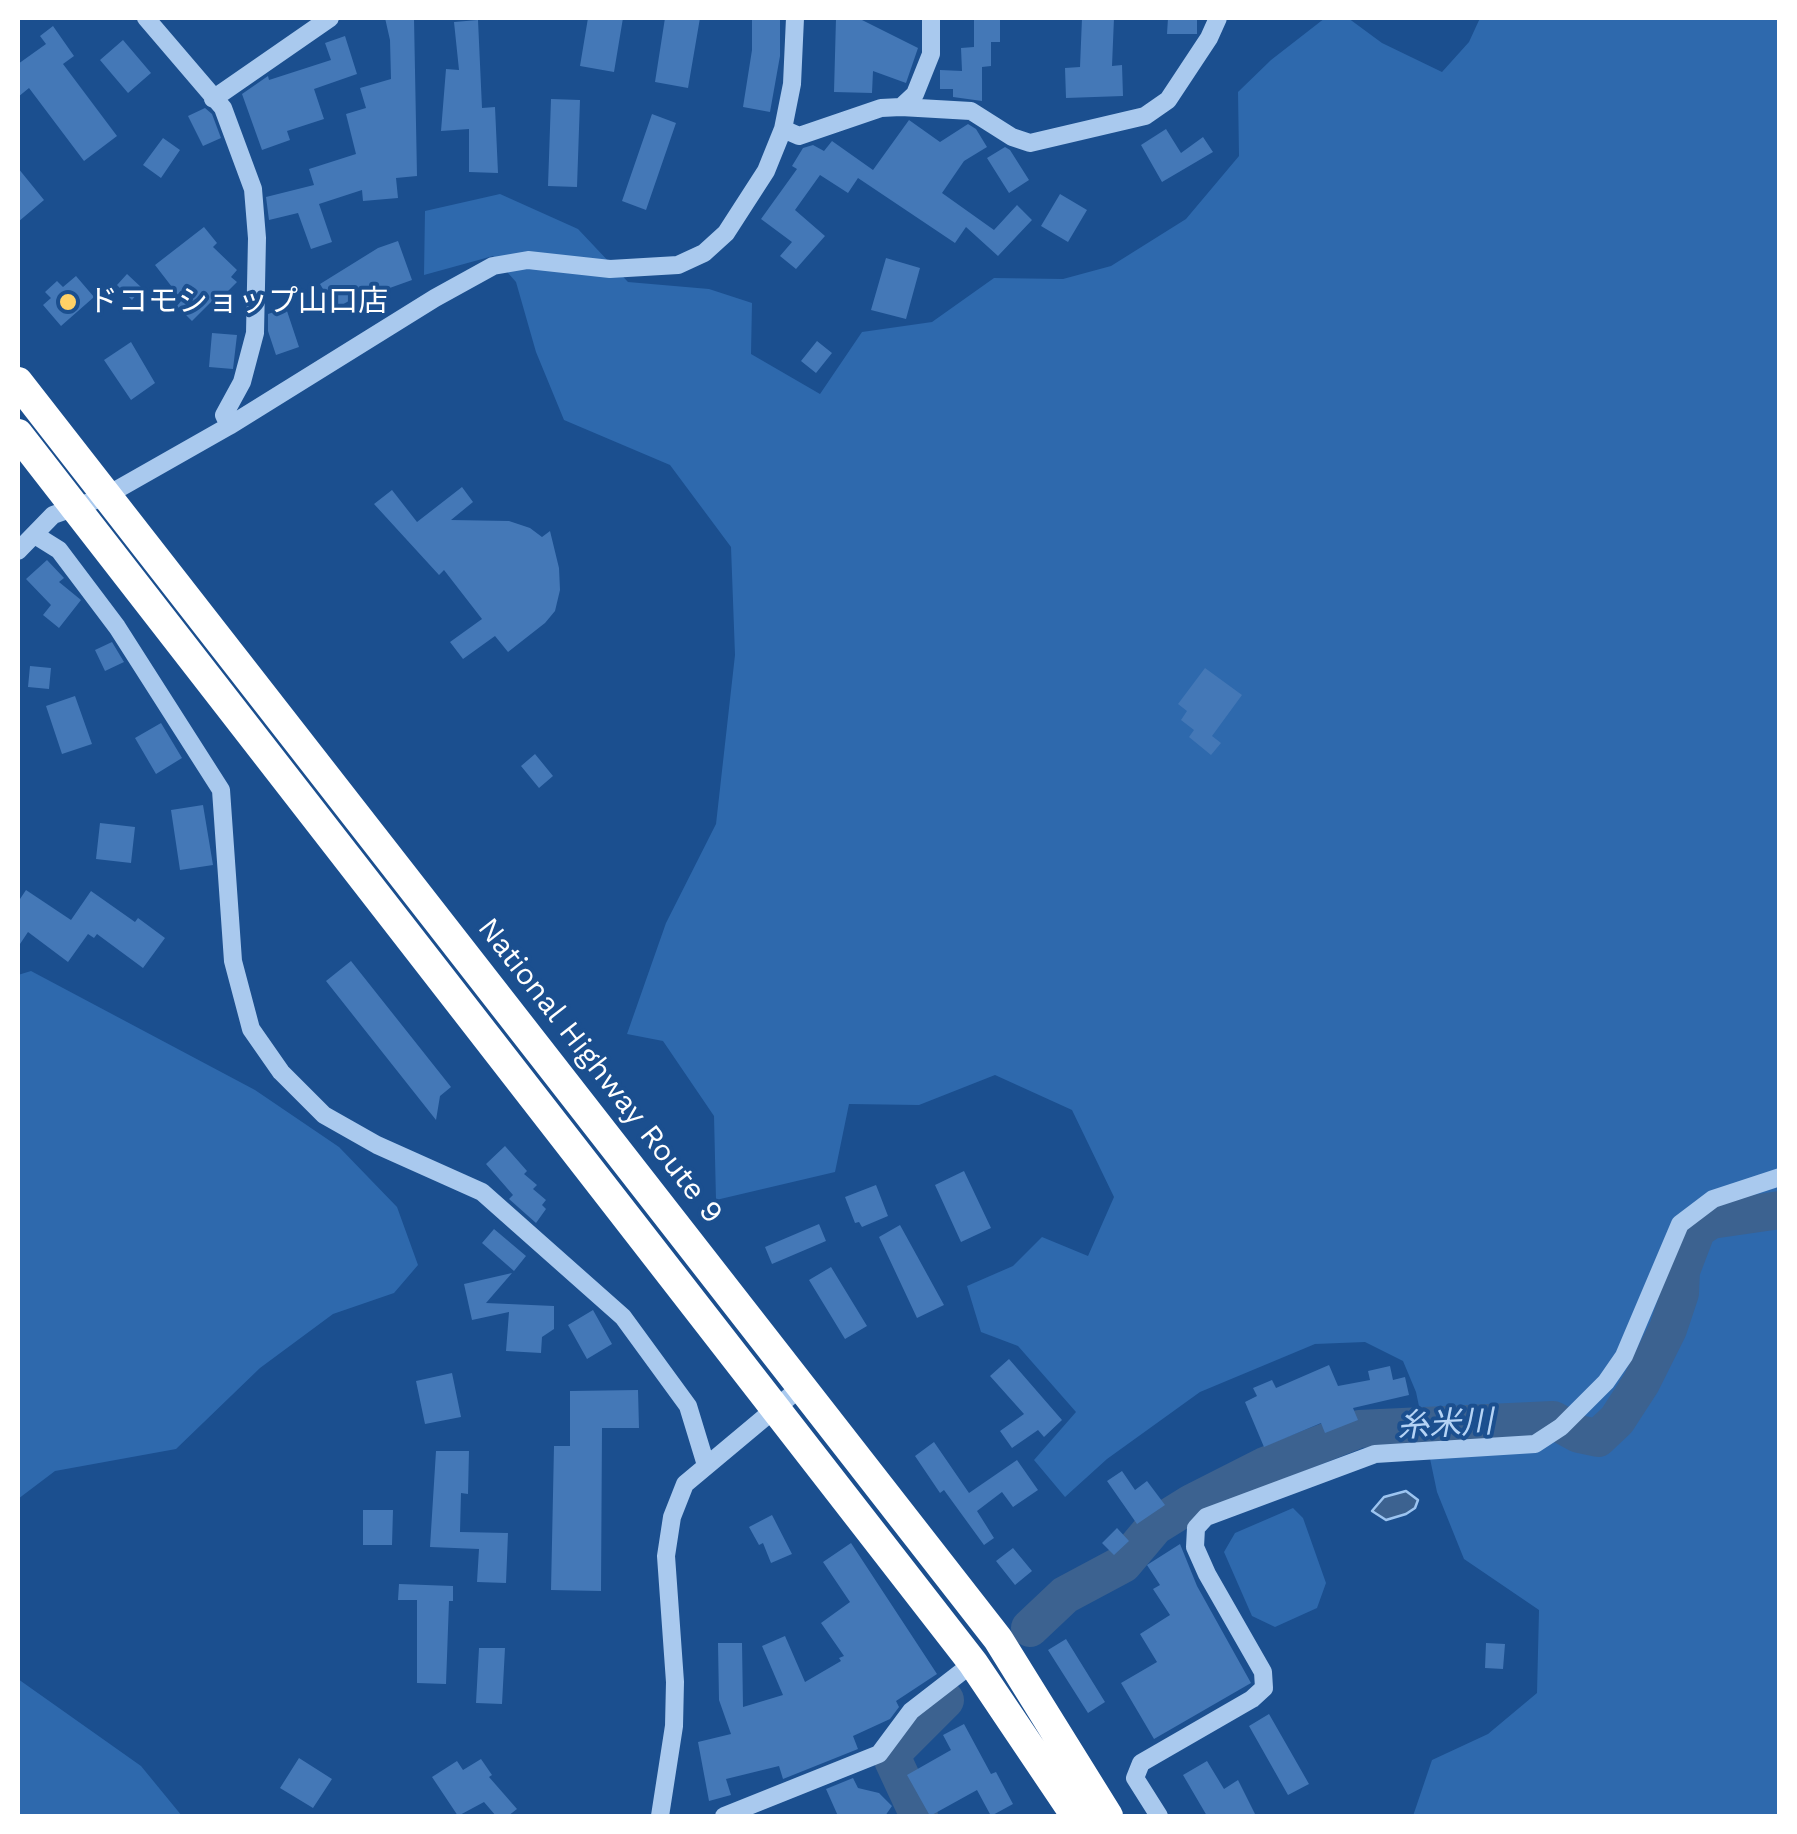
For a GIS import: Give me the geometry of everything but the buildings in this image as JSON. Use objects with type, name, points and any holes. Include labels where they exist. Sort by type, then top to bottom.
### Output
[{"type":"highway","name":"National Highway Route 9","points":[[18,382],[998,1639],[1108,1816]]},
{"type":"highway","points":[[18,434],[973,1663],[1076,1816]]},
{"type":"street","points":[[146,18],[223,108],[253,189],[254,334],[242,382],[224,416],[228,426]]},
{"type":"street","points":[[213,99],[330,18]]},
{"type":"street","points":[[18,552],[53,515],[104,496],[228,426],[493,266],[528,260],[610,269],[678,265],[704,253],[726,232],[757,185],[783,128],[792,84],[795,18]]},
{"type":"street","points":[[902,107],[915,94],[932,54],[930,18]]},
{"type":"street","points":[[783,128],[799,136],[881,108],[971,111],[1012,137],[1030,143],[1144,116],[1168,100],[1218,18]]},
{"type":"street","points":[[34,535],[59,550],[117,627],[221,790],[232,961],[251,1029],[281,1072],[324,1115],[376,1145],[482,1192],[623,1317],[688,1406],[706,1465]]},
{"type":"street","points":[[1159,1816],[1135,1778],[1141,1763],[1252,1699],[1264,1688],[1263,1672],[1195,1547],[1196,1528],[1206,1517],[1375,1454],[1535,1444],[1561,1427],[1606,1382],[1624,1356],[1680,1224],[1713,1199],[1780,1177]]},
{"type":"street","points":[[660,1816],[674,1726],[675,1682],[666,1556],[672,1517],[686,1484],[801,1387]]},
{"type":"street","points":[[724,1816],[880,1754],[910,1711],[973,1663]]},
{"type":"shaded area","points":[[1325,18],[1348,18],[1382,43],[1442,72],[1469,42],[1480,18],[1779,18],[1779,1816],[1413,1816],[1432,1760],[1488,1734],[1537,1693],[1539,1610],[1464,1559],[1437,1492],[1416,1392],[1403,1361],[1365,1342],[1315,1344],[1200,1392],[1107,1459],[1065,1497],[1034,1460],[1076,1412],[1018,1346],[981,1332],[967,1286],[1013,1266],[1042,1237],[1088,1256],[1114,1197],[1072,1110],[995,1075],[919,1105],[849,1104],[835,1172],[716,1200],[714,1116],[663,1041],[627,1034],[666,923],[716,824],[735,655],[731,547],[670,465],[564,420],[536,352],[516,282],[493,256],[424,275],[425,211],[500,194],[578,229],[628,282],[709,289],[752,303],[751,354],[820,394],[862,332],[932,322],[994,278],[1063,279],[1111,266],[1186,219],[1239,156],[1238,92]]},
{"type":"shaded area","points":[[31,971],[255,1090],[339,1147],[397,1207],[418,1265],[394,1293],[333,1314],[260,1368],[176,1449],[55,1471],[18,1499],[18,975]]},
{"type":"shaded area","points":[[1406,1491],[1418,1500],[1406,1514],[1386,1520],[1372,1511],[1384,1497]]},
{"type":"shaded area","points":[[1293,1508],[1303,1518],[1326,1583],[1317,1608],[1275,1627],[1252,1616],[1224,1552],[1235,1533]]},
{"type":"shaded area","points":[[18,1679],[141,1766],[182,1816],[18,1816]]},
{"type":"waterway","name":"糸米川","points":[[1030,1628],[1065,1595],[1123,1564],[1155,1526],[1192,1503],[1265,1466],[1359,1429],[1553,1420],[1579,1434],[1598,1438],[1617,1420],[1641,1383],[1668,1329],[1680,1293],[1681,1271],[1697,1229],[1711,1220],[1780,1210]]},
{"type":"waterway","name":"糸米川","points":[[919,1816],[893,1760],[897,1748],[945,1700]]},
{"type":"place","name":"ドコモショップ山口店","points":[[68,302]]}]
